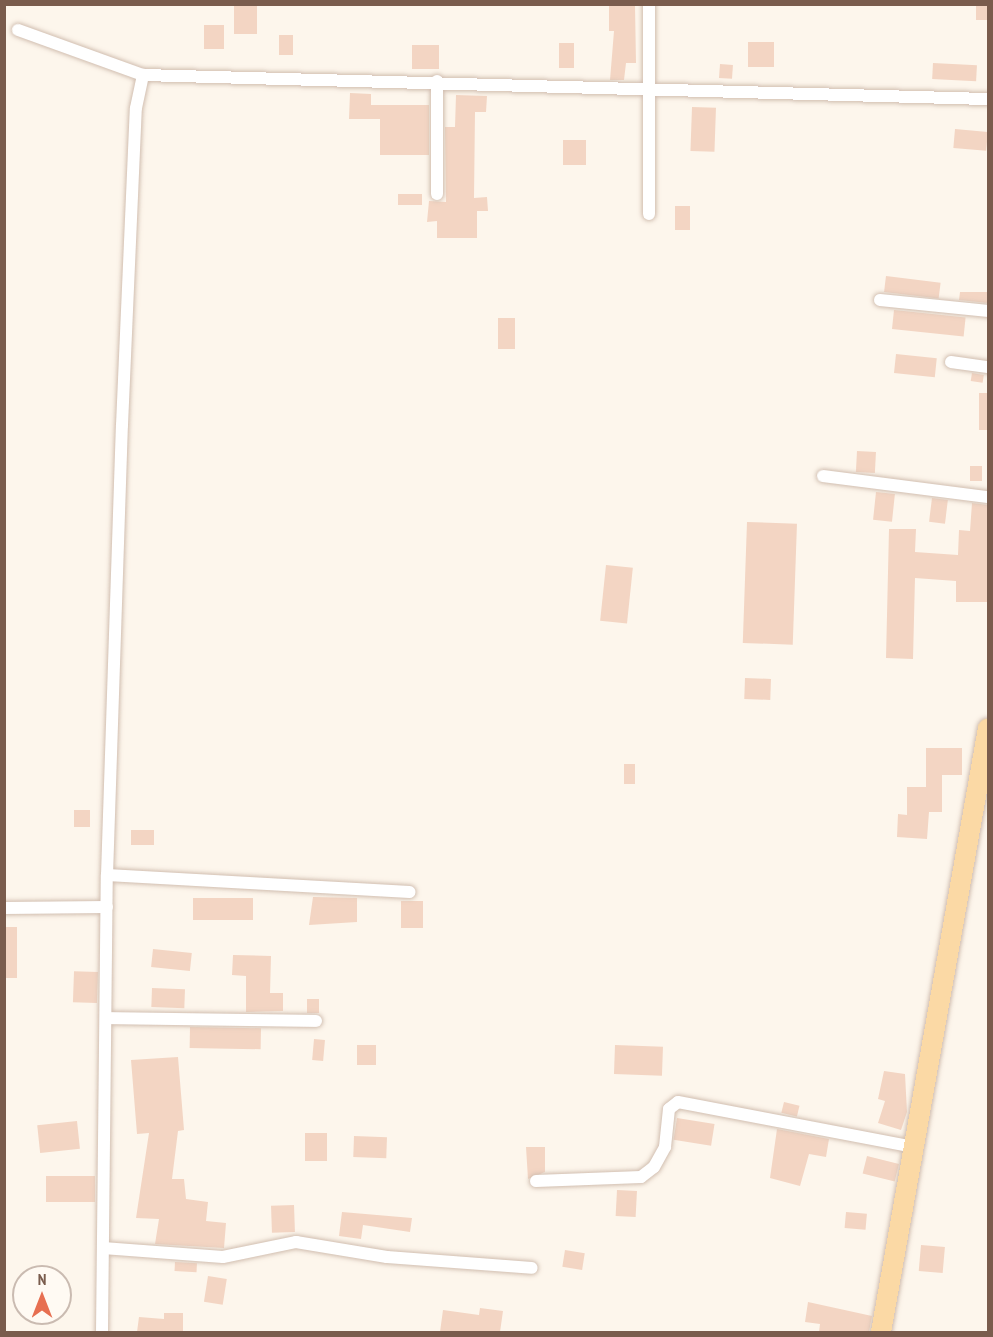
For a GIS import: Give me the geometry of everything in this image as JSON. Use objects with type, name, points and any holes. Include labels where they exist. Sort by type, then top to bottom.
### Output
[{"type":"main road","points":[[881,1332],[988,728]]},
{"type":"street","points":[[649,4],[649,214]]},
{"type":"street","points":[[18,30],[143,75],[437,81],[988,99]]},
{"type":"street","points":[[102,1332],[106,907],[122,413],[136,108],[143,75]]},
{"type":"street","points":[[437,81],[437,194]]},
{"type":"street","points":[[880,300],[988,311]]},
{"type":"street","points":[[951,362],[988,367]]},
{"type":"street","points":[[823,476],[988,497]]},
{"type":"street","points":[[107,875],[410,892]]},
{"type":"street","points":[[4,908],[106,907]]},
{"type":"street","points":[[106,1018],[316,1021]]},
{"type":"street","points":[[536,1180],[641,1177],[654,1167],[665,1147],[669,1109],[678,1102],[915,1147]]},
{"type":"street","points":[[103,1248],[223,1257],[296,1242],[380,1256],[532,1268]]},
{"type":"building","points":[[234,4],[257,4],[257,34],[234,34]]},
{"type":"building","points":[[609,4],[635,4],[636,63],[626,63],[624,80],[610,80],[614,31],[609,31]]},
{"type":"building","points":[[976,4],[988,4],[988,20],[976,20]]},
{"type":"building","points":[[204,25],[224,25],[224,49],[204,49]]},
{"type":"building","points":[[279,35],[293,35],[293,55],[279,55]]},
{"type":"building","points":[[748,42],[774,42],[774,67],[748,67]]},
{"type":"building","points":[[559,43],[574,43],[574,68],[559,68]]},
{"type":"building","points":[[412,45],[439,45],[439,69],[412,69]]},
{"type":"building","points":[[933,63],[977,65],[976,81],[932,79]]},
{"type":"building","points":[[720,64],[733,65],[732,79],[719,78]]},
{"type":"building","points":[[350,93],[371,94],[371,105],[429,105],[429,155],[380,155],[380,119],[349,119]]},
{"type":"building","points":[[456,95],[487,96],[486,112],[475,112],[474,198],[487,197],[488,211],[477,211],[477,238],[437,238],[437,221],[427,222],[429,201],[446,202],[445,127],[455,127]]},
{"type":"building","points":[[692,107],[716,108],[714,152],[690,151]]},
{"type":"building","points":[[955,129],[988,132],[986,151],[953,148]]},
{"type":"building","points":[[563,140],[586,140],[586,165],[563,165]]},
{"type":"building","points":[[398,194],[422,194],[422,205],[398,205]]},
{"type":"building","points":[[675,206],[690,206],[690,230],[675,230]]},
{"type":"building","points":[[886,276],[941,283],[939,299],[884,292]]},
{"type":"building","points":[[960,292],[988,292],[988,303],[959,300]]},
{"type":"building","points":[[894,310],[966,318],[964,336],[892,329]]},
{"type":"building","points":[[498,318],[515,318],[515,349],[498,349]]},
{"type":"building","points":[[896,354],[937,358],[935,377],[894,373]]},
{"type":"building","points":[[972,373],[984,375],[983,383],[971,381]]},
{"type":"building","points":[[979,393],[988,393],[988,430],[979,430]]},
{"type":"building","points":[[857,451],[876,452],[875,473],[856,472]]},
{"type":"building","points":[[970,466],[982,466],[982,481],[970,481]]},
{"type":"building","points":[[876,492],[895,494],[892,522],[873,520]]},
{"type":"building","points":[[932,498],[948,500],[945,524],[929,522]]},
{"type":"building","points":[[972,503],[988,505],[988,602],[956,602],[956,581],[915,578],[913,659],[886,658],[889,529],[916,529],[915,552],[958,555],[959,530],[970,531]]},
{"type":"building","points":[[747,522],[797,524],[793,645],[743,643]]},
{"type":"building","points":[[606,565],[633,568],[627,624],[600,621]]},
{"type":"building","points":[[745,678],[771,679],[770,700],[744,699]]},
{"type":"building","points":[[926,748],[962,748],[962,775],[942,775],[942,812],[929,812],[927,839],[897,837],[898,814],[907,815],[907,787],[926,787]]},
{"type":"building","points":[[624,764],[635,764],[635,784],[624,784]]},
{"type":"building","points":[[74,810],[90,810],[90,827],[74,827]]},
{"type":"building","points":[[131,830],[154,830],[154,845],[131,845]]},
{"type":"building","points":[[313,897],[357,898],[357,922],[309,925]]},
{"type":"building","points":[[193,898],[253,898],[253,920],[193,920]]},
{"type":"building","points":[[401,901],[423,901],[423,928],[401,928]]},
{"type":"building","points":[[4,927],[17,927],[17,978],[4,978]]},
{"type":"building","points":[[153,949],[192,953],[190,971],[151,967]]},
{"type":"building","points":[[233,955],[271,956],[270,993],[283,993],[283,1011],[246,1012],[246,976],[232,975]]},
{"type":"building","points":[[74,971],[98,972],[97,1003],[73,1002]]},
{"type":"building","points":[[152,988],[185,989],[184,1008],[151,1007]]},
{"type":"building","points":[[307,999],[319,999],[319,1013],[307,1013]]},
{"type":"building","points":[[190,1027],[261,1028],[261,1049],[190,1048]]},
{"type":"building","points":[[314,1039],[325,1040],[323,1061],[312,1060]]},
{"type":"building","points":[[357,1045],[376,1045],[376,1065],[357,1065]]},
{"type":"building","points":[[615,1045],[663,1047],[662,1076],[614,1074]]},
{"type":"building","points":[[178,1057],[184,1130],[178,1131],[172,1179],[184,1179],[186,1199],[208,1202],[206,1221],[226,1223],[224,1248],[155,1244],[159,1219],[136,1218],[149,1133],[137,1134],[131,1060]]},
{"type":"building","points":[[884,1071],[905,1074],[907,1112],[901,1130],[878,1123],[885,1101],[878,1099]]},
{"type":"building","points":[[784,1102],[800,1106],[797,1117],[781,1113]]},
{"type":"building","points":[[677,1118],[715,1124],[711,1146],[674,1140]]},
{"type":"building","points":[[77,1121],[80,1149],[40,1153],[37,1125]]},
{"type":"building","points":[[777,1129],[829,1139],[826,1157],[809,1154],[800,1186],[770,1178]]},
{"type":"building","points":[[305,1133],[327,1133],[327,1161],[305,1161]]},
{"type":"building","points":[[354,1136],[387,1137],[386,1158],[353,1157]]},
{"type":"building","points":[[526,1147],[545,1147],[545,1172],[528,1179]]},
{"type":"building","points":[[867,1156],[899,1164],[895,1181],[863,1173]]},
{"type":"building","points":[[46,1176],[95,1176],[95,1202],[46,1202]]},
{"type":"building","points":[[617,1190],[637,1191],[636,1217],[616,1216]]},
{"type":"building","points":[[294,1205],[295,1232],[272,1233],[271,1206]]},
{"type":"building","points":[[342,1212],[412,1218],[410,1232],[363,1225],[361,1239],[339,1236]]},
{"type":"building","points":[[846,1212],[867,1214],[866,1230],[845,1228]]},
{"type":"building","points":[[921,1245],[945,1247],[943,1273],[919,1271]]},
{"type":"building","points":[[565,1250],[585,1253],[582,1270],[562,1267]]},
{"type":"building","points":[[175,1262],[197,1263],[196,1272],[175,1271]]},
{"type":"building","points":[[208,1276],[227,1279],[223,1305],[204,1302]]},
{"type":"building","points":[[808,1302],[872,1316],[869,1332],[819,1332],[820,1324],[805,1322]]},
{"type":"building","points":[[480,1308],[503,1311],[500,1332],[440,1332],[443,1310],[479,1315]]},
{"type":"building","points":[[164,1313],[183,1313],[183,1332],[137,1332],[139,1317],[164,1319]]}]
